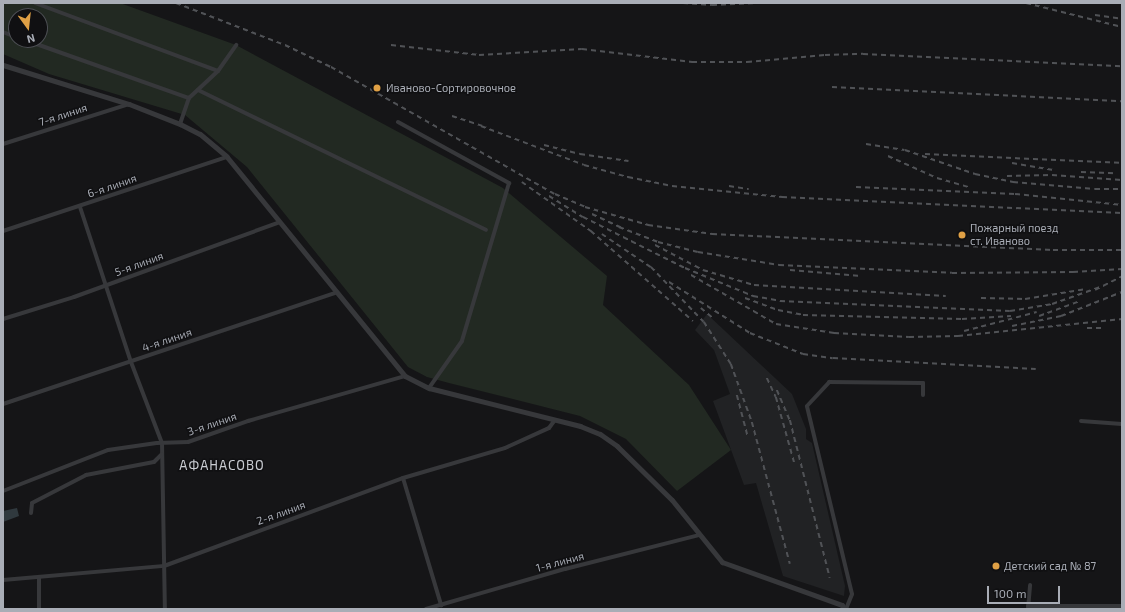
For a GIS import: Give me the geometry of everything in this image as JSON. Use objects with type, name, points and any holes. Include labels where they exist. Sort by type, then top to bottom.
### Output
[{"type":"street","points":[[35,3],[218,71]]},
{"type":"street","points":[[180,124],[189,98],[218,71],[236,45]]},
{"type":"street","points":[[48,48],[189,98]]},
{"type":"street","points":[[3,66],[129,104],[180,124],[200,134],[227,157],[405,376],[429,388],[600,434],[617,446],[672,500],[722,562],[842,605],[845,609],[852,594],[807,406],[829,382],[922,383],[923,395]]},
{"type":"street","points":[[198,90],[486,230]]},
{"type":"street","name":"7-я линия","points":[[3,144],[129,104]]},
{"type":"street","points":[[398,122],[509,183],[462,341],[429,388]]},
{"type":"street","name":"6-я линия","points":[[3,231],[80,207],[227,157]]},
{"type":"street","points":[[80,207],[107,285],[131,362],[162,443],[165,609]]},
{"type":"street","name":"5-я линия","points":[[3,319],[107,285],[280,222]]},
{"type":"street","name":"4-я линия","points":[[3,404],[337,292]]},
{"type":"street","name":"3-я линия","points":[[3,491],[108,450],[162,443],[188,442],[248,421],[405,376]]},
{"type":"street","name":"2-я линия","points":[[3,580],[164,566],[403,478],[505,448],[549,428],[554,421]]},
{"type":"street","points":[[1081,421],[1122,424]]},
{"type":"street","points":[[31,514],[32,503],[86,475],[154,462],[162,454]]},
{"type":"street","points":[[403,478],[441,604]]},
{"type":"street","name":"1-я линия","points":[[426,609],[699,535]]},
{"type":"street","points":[[38,577],[39,609]]},
{"type":"street","points":[[1030,585],[1028,608],[1122,606]]},
{"type":"shaded area","points":[[3,3],[120,3],[236,45],[503,188],[607,276],[603,305],[689,385],[731,450],[677,491],[626,439],[580,416],[427,377],[408,367],[247,167],[185,115],[49,74],[3,54]]},
{"type":"shaded area","points":[[707,314],[792,394],[806,429],[806,439],[812,443],[845,586],[844,596],[783,576],[756,483],[744,485],[713,401],[730,394],[714,350],[695,330]]},
{"type":"shaded area","points":[[17,508],[19,516],[3,522],[3,511]]},
{"type":"railway","points":[[176,3],[285,45],[331,67],[555,194],[585,207],[648,225],[712,234],[1053,250],[1122,250]]},
{"type":"railway","points":[[683,3],[712,5],[757,3]]},
{"type":"railway","points":[[1026,3],[1122,27]]},
{"type":"railway","points":[[1095,15],[1122,19]]},
{"type":"railway","points":[[391,45],[479,55],[582,49],[692,62],[747,62],[825,55],[863,54],[1122,66]]},
{"type":"railway","points":[[832,87],[1122,101]]},
{"type":"railway","points":[[452,116],[486,127]]},
{"type":"railway","points":[[481,126],[584,165],[628,177],[672,186],[782,197],[1122,213]]},
{"type":"railway","points":[[866,144],[905,150],[975,174],[1013,182],[1095,189],[1122,189]]},
{"type":"railway","points":[[544,145],[580,154],[628,161]]},
{"type":"railway","points":[[925,154],[1120,163]]},
{"type":"railway","points":[[888,156],[937,178],[971,188]]},
{"type":"railway","points":[[1012,163],[1053,170]]},
{"type":"railway","points":[[1081,172],[1116,173]]},
{"type":"railway","points":[[1007,176],[1052,175],[1122,180]]},
{"type":"railway","points":[[522,182],[591,231],[693,321]]},
{"type":"railway","points":[[729,186],[749,189]]},
{"type":"railway","points":[[856,187],[1015,194],[1122,205]]},
{"type":"railway","points":[[549,196],[583,217],[685,268],[753,296],[780,301],[1010,311],[1052,304],[1100,287]]},
{"type":"railway","points":[[592,214],[624,229]]},
{"type":"railway","points":[[619,227],[658,242],[698,252],[779,265],[952,273],[1073,272],[1122,269]]},
{"type":"railway","points":[[602,234],[655,270]]},
{"type":"railway","points":[[655,245],[703,270],[754,285],[946,296]]},
{"type":"railway","points":[[651,267],[704,322],[731,364],[752,422],[790,564]]},
{"type":"railway","points":[[790,270],[861,276]]},
{"type":"railway","points":[[691,275],[776,324],[834,333],[909,337],[958,336],[1122,319]]},
{"type":"railway","points":[[1095,290],[1122,276]]},
{"type":"railway","points":[[669,282],[750,333],[803,354],[833,358],[1036,369]]},
{"type":"railway","points":[[981,298],[1025,299],[1086,289]]},
{"type":"railway","points":[[1012,326],[1061,316],[1122,292]]},
{"type":"railway","points":[[745,298],[778,310],[803,315],[962,319],[1011,316]]},
{"type":"railway","points":[[1039,316],[1080,301]]},
{"type":"railway","points":[[701,308],[713,318]]},
{"type":"railway","points":[[964,331],[1037,312]]},
{"type":"railway","points":[[1087,328],[1104,328]]},
{"type":"railway","points":[[767,378],[776,397],[795,465]]},
{"type":"railway","points":[[777,390],[790,420],[830,578]]},
{"type":"railway","points":[[737,395],[748,437]]},
{"type":"place","name":"Иваново-Сортировочное","points":[[377,88]]},
{"type":"place","name":"Пожарный поезд ст. Иваново","points":[[962,235]]},
{"type":"place","name":"Детский сад № 87","points":[[996,566]]},
{"type":"district","name":"АФАНАСОВО","points":[[222,465]]}]
